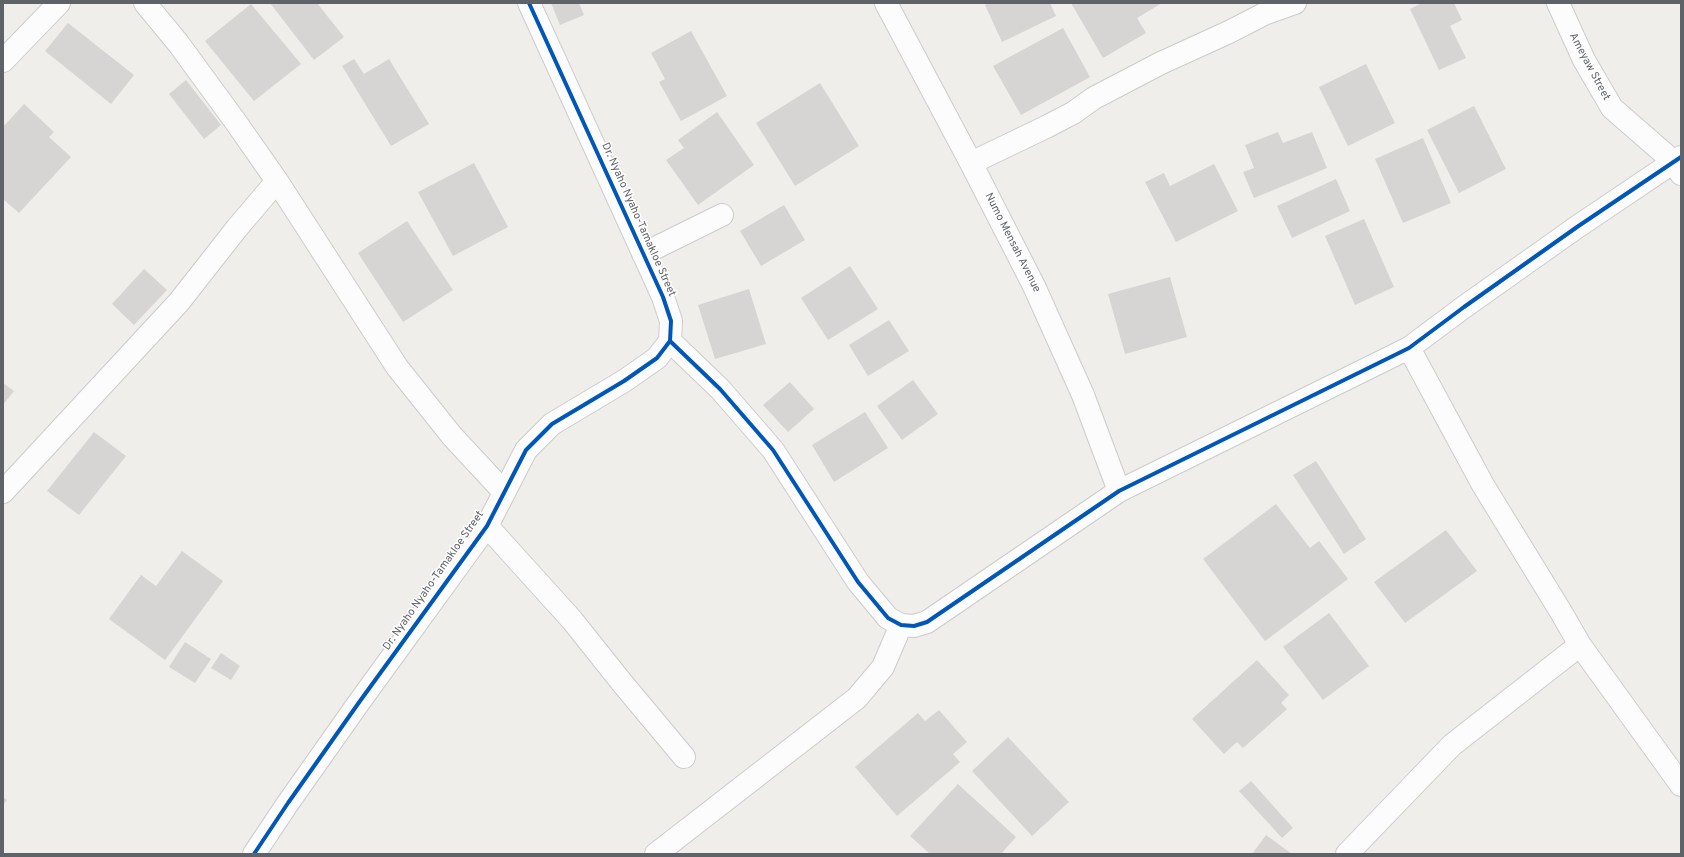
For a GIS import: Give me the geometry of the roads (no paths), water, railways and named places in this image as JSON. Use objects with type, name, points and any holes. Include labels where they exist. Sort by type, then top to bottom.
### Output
[{"type":"street","points":[[3,61],[60,3]]},
{"type":"street","points":[[145,3],[187,55],[236,121],[277,181],[398,367],[452,436],[504,492]]},
{"type":"street","name":"Dr. Nyaho Nyaho-Tamakloe Street","points":[[254,854],[360,701],[487,526],[526,450],[552,424],[631,377],[657,358],[670,341],[671,321],[663,297],[529,3]]},
{"type":"street","name":"Numo Mensah Avenue","points":[[886,3],[1034,286],[1083,395],[1119,491]]},
{"type":"street","points":[[971,163],[1046,127],[1072,113],[1094,98],[1161,63],[1229,32],[1261,8],[1295,3]]},
{"type":"street","name":"Ameyaw Street","points":[[1558,3],[1584,60],[1612,108],[1679,164]]},
{"type":"street","points":[[670,341],[720,389],[773,450],[858,582],[888,618],[901,625],[914,626],[927,622],[1119,491],[1409,348],[1577,227],[1679,164]]},
{"type":"street","points":[[3,492],[179,302],[237,228],[277,181]]},
{"type":"street","points":[[643,254],[722,215]]},
{"type":"street","points":[[1409,348],[1483,485],[1580,645],[1681,785]]},
{"type":"street","points":[[487,526],[572,620],[684,757]]},
{"type":"street","points":[[656,854],[857,698],[883,667],[901,625]]},
{"type":"street","points":[[1347,854],[1452,744],[1580,645]]}]
